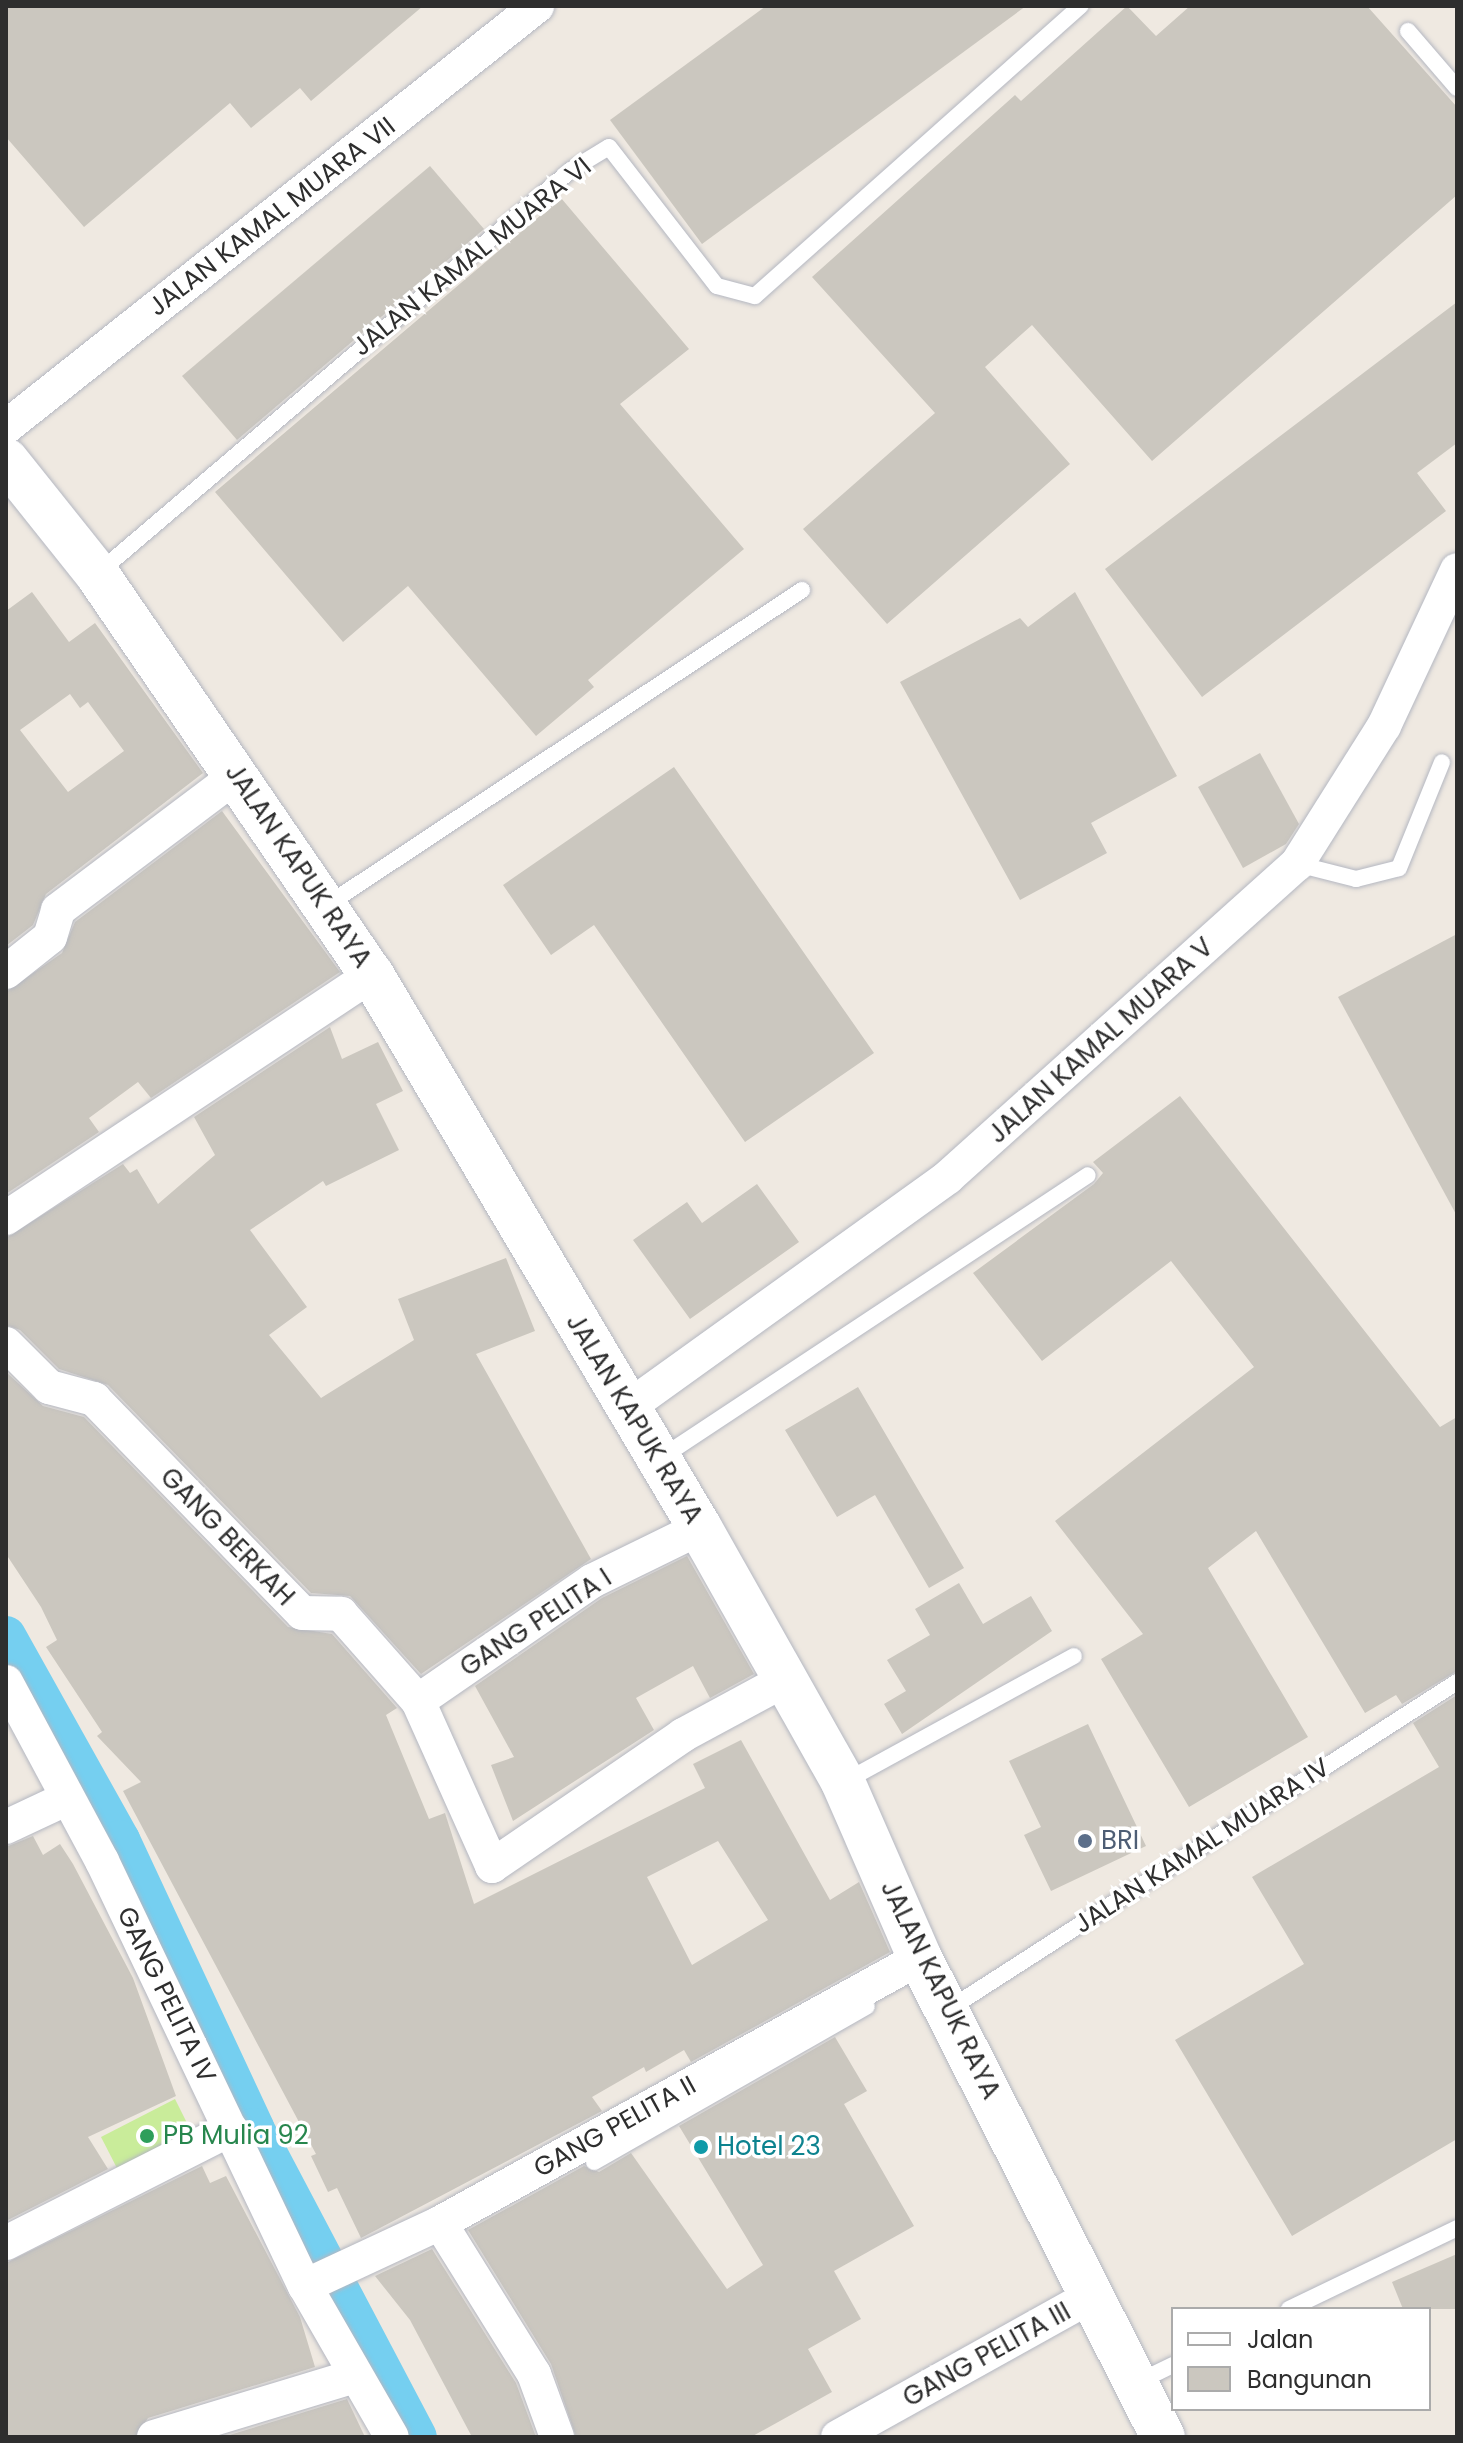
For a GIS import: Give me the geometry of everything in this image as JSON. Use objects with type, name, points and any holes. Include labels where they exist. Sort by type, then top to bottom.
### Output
[{"type":"main road","name":"JALAN KAPUK RAYA","points":[[6,460],[97,574],[372,975],[656,1460],[700,1528],[783,1681],[843,1782],[932,1980],[1093,2295],[1155,2374],[1163,2437]]},
{"type":"street","name":"JALAN KAMAL MUARA VII","points":[[6,427],[537,6]]},
{"type":"street","name":"JALAN KAMAL MUARA V","points":[[627,1408],[948,1177],[1297,864],[1384,726],[1457,570]]},
{"type":"street","points":[[6,972],[50,937],[58,910],[236,776]]},
{"type":"street","points":[[6,1218],[372,975]]},
{"type":"street","name":"GANG BERKAH","points":[[6,1344],[49,1387],[94,1399],[302,1613],[341,1614],[418,1701],[492,1866],[683,1735],[783,1681]]},
{"type":"street","name":"GANG PELITA I","points":[[418,1701],[592,1581],[700,1528]]},
{"type":"street","name":"GANG PELITA IV","points":[[6,1682],[68,1798],[355,2376],[392,2437]]},
{"type":"street","points":[[6,1827],[68,1798]]},
{"type":"street","name":"GANG PELITA II","points":[[310,2284],[932,1980]]},
{"type":"street","points":[[6,2243],[231,2129]]},
{"type":"street","points":[[440,2223],[534,2374],[557,2437]]},
{"type":"street","name":"GANG PELITA III","points":[[838,2437],[1093,2295]]},
{"type":"street","points":[[154,2437],[355,2376]]},
{"type":"lane","name":"JALAN KAMAL MUARA VI","points":[[97,574],[571,170],[609,147],[717,286],[755,296],[1080,6]]},
{"type":"lane","points":[[1408,31],[1457,88]]},
{"type":"lane","points":[[326,906],[802,590]]},
{"type":"lane","points":[[1297,864],[1356,879],[1399,868],[1442,762]]},
{"type":"lane","points":[[656,1460],[1088,1175]]},
{"type":"lane","points":[[843,1782],[1074,1656]]},
{"type":"lane","name":"JALAN KAMAL MUARA IV","points":[[594,2162],[932,1980],[1457,1682]]},
{"type":"lane","points":[[1293,2307],[1457,2228]]},
{"type":"green space","name":"PB Mulia 92","points":[[175,2099],[193,2135],[119,2172],[101,2137]]},
{"type":"building","points":[[6,6],[423,6],[311,101],[300,88],[251,128],[230,103],[84,227],[6,137]]},
{"type":"building","points":[[766,6],[1026,6],[702,244],[610,120]]},
{"type":"building","points":[[1127,6],[1156,36],[1190,6],[1367,6],[1457,107],[1457,195],[1152,461],[1032,325],[985,367],[1070,464],[887,624],[803,529],[935,413],[812,277],[1015,95],[1021,101]]},
{"type":"building","points":[[430,166],[484,229],[237,440],[182,376]]},
{"type":"building","points":[[561,198],[689,349],[620,404],[744,549],[588,680],[594,687],[536,736],[408,586],[343,642],[215,492]]},
{"type":"building","points":[[1457,302],[1457,443],[1417,473],[1446,511],[1202,697],[1105,569]]},
{"type":"building","points":[[32,592],[69,642],[95,623],[203,773],[46,894],[33,925],[6,946],[6,611]],"holes":[[[70,694],[80,708],[88,702],[124,751],[68,792],[20,730]]]},
{"type":"building","points":[[1075,592],[1177,776],[1091,823],[1107,853],[1020,900],[900,682],[1020,618],[1028,627]]},
{"type":"building","points":[[1260,753],[1299,824],[1286,844],[1243,868],[1198,787]]},
{"type":"building","points":[[674,767],[874,1053],[745,1142],[594,925],[551,955],[503,885]]},
{"type":"building","points":[[222,811],[340,972],[151,1098],[138,1082],[89,1118],[99,1132],[6,1194],[6,992],[62,953],[75,922]]},
{"type":"building","points":[[1457,934],[1457,1216],[1338,997]]},
{"type":"building","points":[[330,1027],[342,1059],[378,1042],[403,1091],[376,1104],[399,1150],[326,1186],[323,1181],[250,1230],[307,1307],[269,1335],[321,1398],[414,1340],[398,1299],[506,1258],[535,1331],[476,1354],[591,1559],[421,1674],[350,1596],[311,1593],[108,1385],[59,1369],[20,1330],[6,1325],[6,1238],[123,1164],[130,1173],[137,1169],[158,1204],[215,1155],[194,1117]]},
{"type":"building","points":[[1180,1096],[1440,1427],[1457,1417],[1457,1671],[1402,1704],[1396,1695],[1365,1713],[1256,1531],[1208,1568],[1308,1737],[1189,1807],[1101,1659],[1143,1634],[1055,1521],[1254,1367],[1171,1261],[1042,1361],[973,1273],[1094,1184],[1103,1173],[1093,1162]]},
{"type":"building","points":[[757,1184],[799,1242],[690,1319],[633,1240],[687,1202],[702,1223]]},
{"type":"building","points":[[6,1372],[43,1406],[84,1417],[288,1627],[332,1634],[397,1708],[386,1715],[429,1819],[445,1813],[474,1904],[705,1788],[693,1764],[741,1740],[830,1900],[859,1882],[890,1952],[691,2062],[684,2050],[646,2072],[644,2067],[592,2097],[602,2111],[361,2238],[337,2188],[328,2192],[311,2156],[316,2154],[123,1791],[141,1782],[97,1736],[102,1732],[46,1647],[57,1640],[41,1607],[6,1554]],"holes":[[[718,1841],[768,1920],[692,1965],[647,1877]]]},
{"type":"building","points":[[858,1387],[964,1568],[929,1588],[875,1495],[837,1517],[785,1430]]},
{"type":"building","points":[[687,1556],[754,1674],[710,1698],[693,1666],[636,1698],[654,1730],[513,1821],[491,1765],[514,1757],[475,1686],[602,1598]]},
{"type":"building","points":[[959,1583],[983,1624],[1031,1596],[1052,1631],[902,1734],[884,1704],[906,1691],[887,1660],[930,1635],[915,1609]]},
{"type":"building","points":[[1457,1695],[1457,2139],[1292,2236],[1175,2040],[1304,1964],[1252,1877],[1439,1767],[1413,1723]]},
{"type":"building","points":[[1088,1724],[1146,1846],[1051,1891],[1024,1835],[1041,1827],[1009,1761]]},
{"type":"building","points":[[33,1836],[43,1855],[60,1844],[73,1864],[133,1978],[176,2096],[88,2137],[108,2169],[6,2221],[6,1847]]},
{"type":"building","points":[[835,2037],[867,2091],[844,2104],[914,2226],[834,2271],[861,2319],[808,2349],[832,2392],[751,2437],[576,2437],[551,2364],[468,2230],[584,2166],[599,2172],[631,2153],[727,2289],[763,2265],[679,2126]]},
{"type":"building","points":[[202,2166],[210,2183],[226,2176],[300,2317],[315,2367],[148,2418],[135,2437],[6,2437],[6,2263]]},
{"type":"building","points":[[432,2249],[516,2383],[536,2437],[472,2437],[410,2320],[375,2276]]},
{"type":"building","points":[[1457,2254],[1457,2309],[1402,2307],[1392,2282]]},
{"type":"building","points":[[347,2399],[365,2437],[223,2437]]},
{"type":"waterway","points":[[6,1636],[120,1840],[254,2128],[417,2437]]},
{"type":"place","name":"BRI","points":[[1085,1841]]},
{"type":"place","name":"PB Mulia 92","points":[[147,2136]]},
{"type":"place","name":"Hotel 23","points":[[701,2147]]}]
